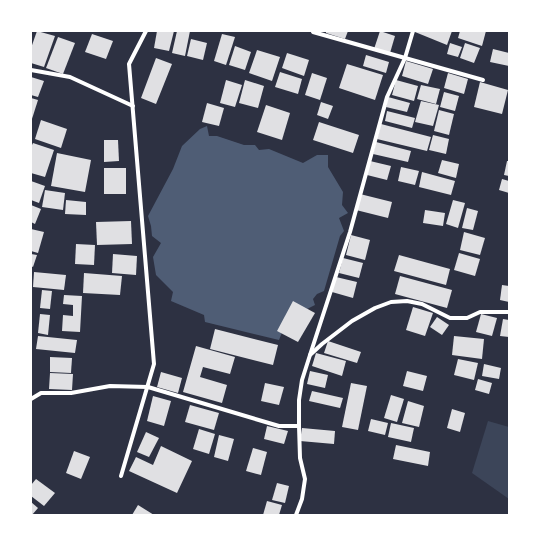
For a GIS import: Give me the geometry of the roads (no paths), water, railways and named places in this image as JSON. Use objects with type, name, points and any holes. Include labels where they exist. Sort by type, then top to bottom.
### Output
[{"type":"street","points":[[121,476],[154,364],[129,64],[146,31]]},
{"type":"street","points":[[296,515],[302,499],[305,479],[300,458],[299,426],[299,400],[302,380],[350,232],[387,97],[405,58],[414,31]]},
{"type":"street","points":[[313,32],[483,80]]},
{"type":"street","points":[[31,70],[70,77],[133,106]]},
{"type":"street","points":[[310,355],[352,321],[375,308],[391,302],[407,301],[422,304],[450,318],[467,318],[480,312],[509,312]]},
{"type":"street","points":[[31,399],[41,393],[71,393],[110,386],[148,387],[279,426],[299,426]]}]
